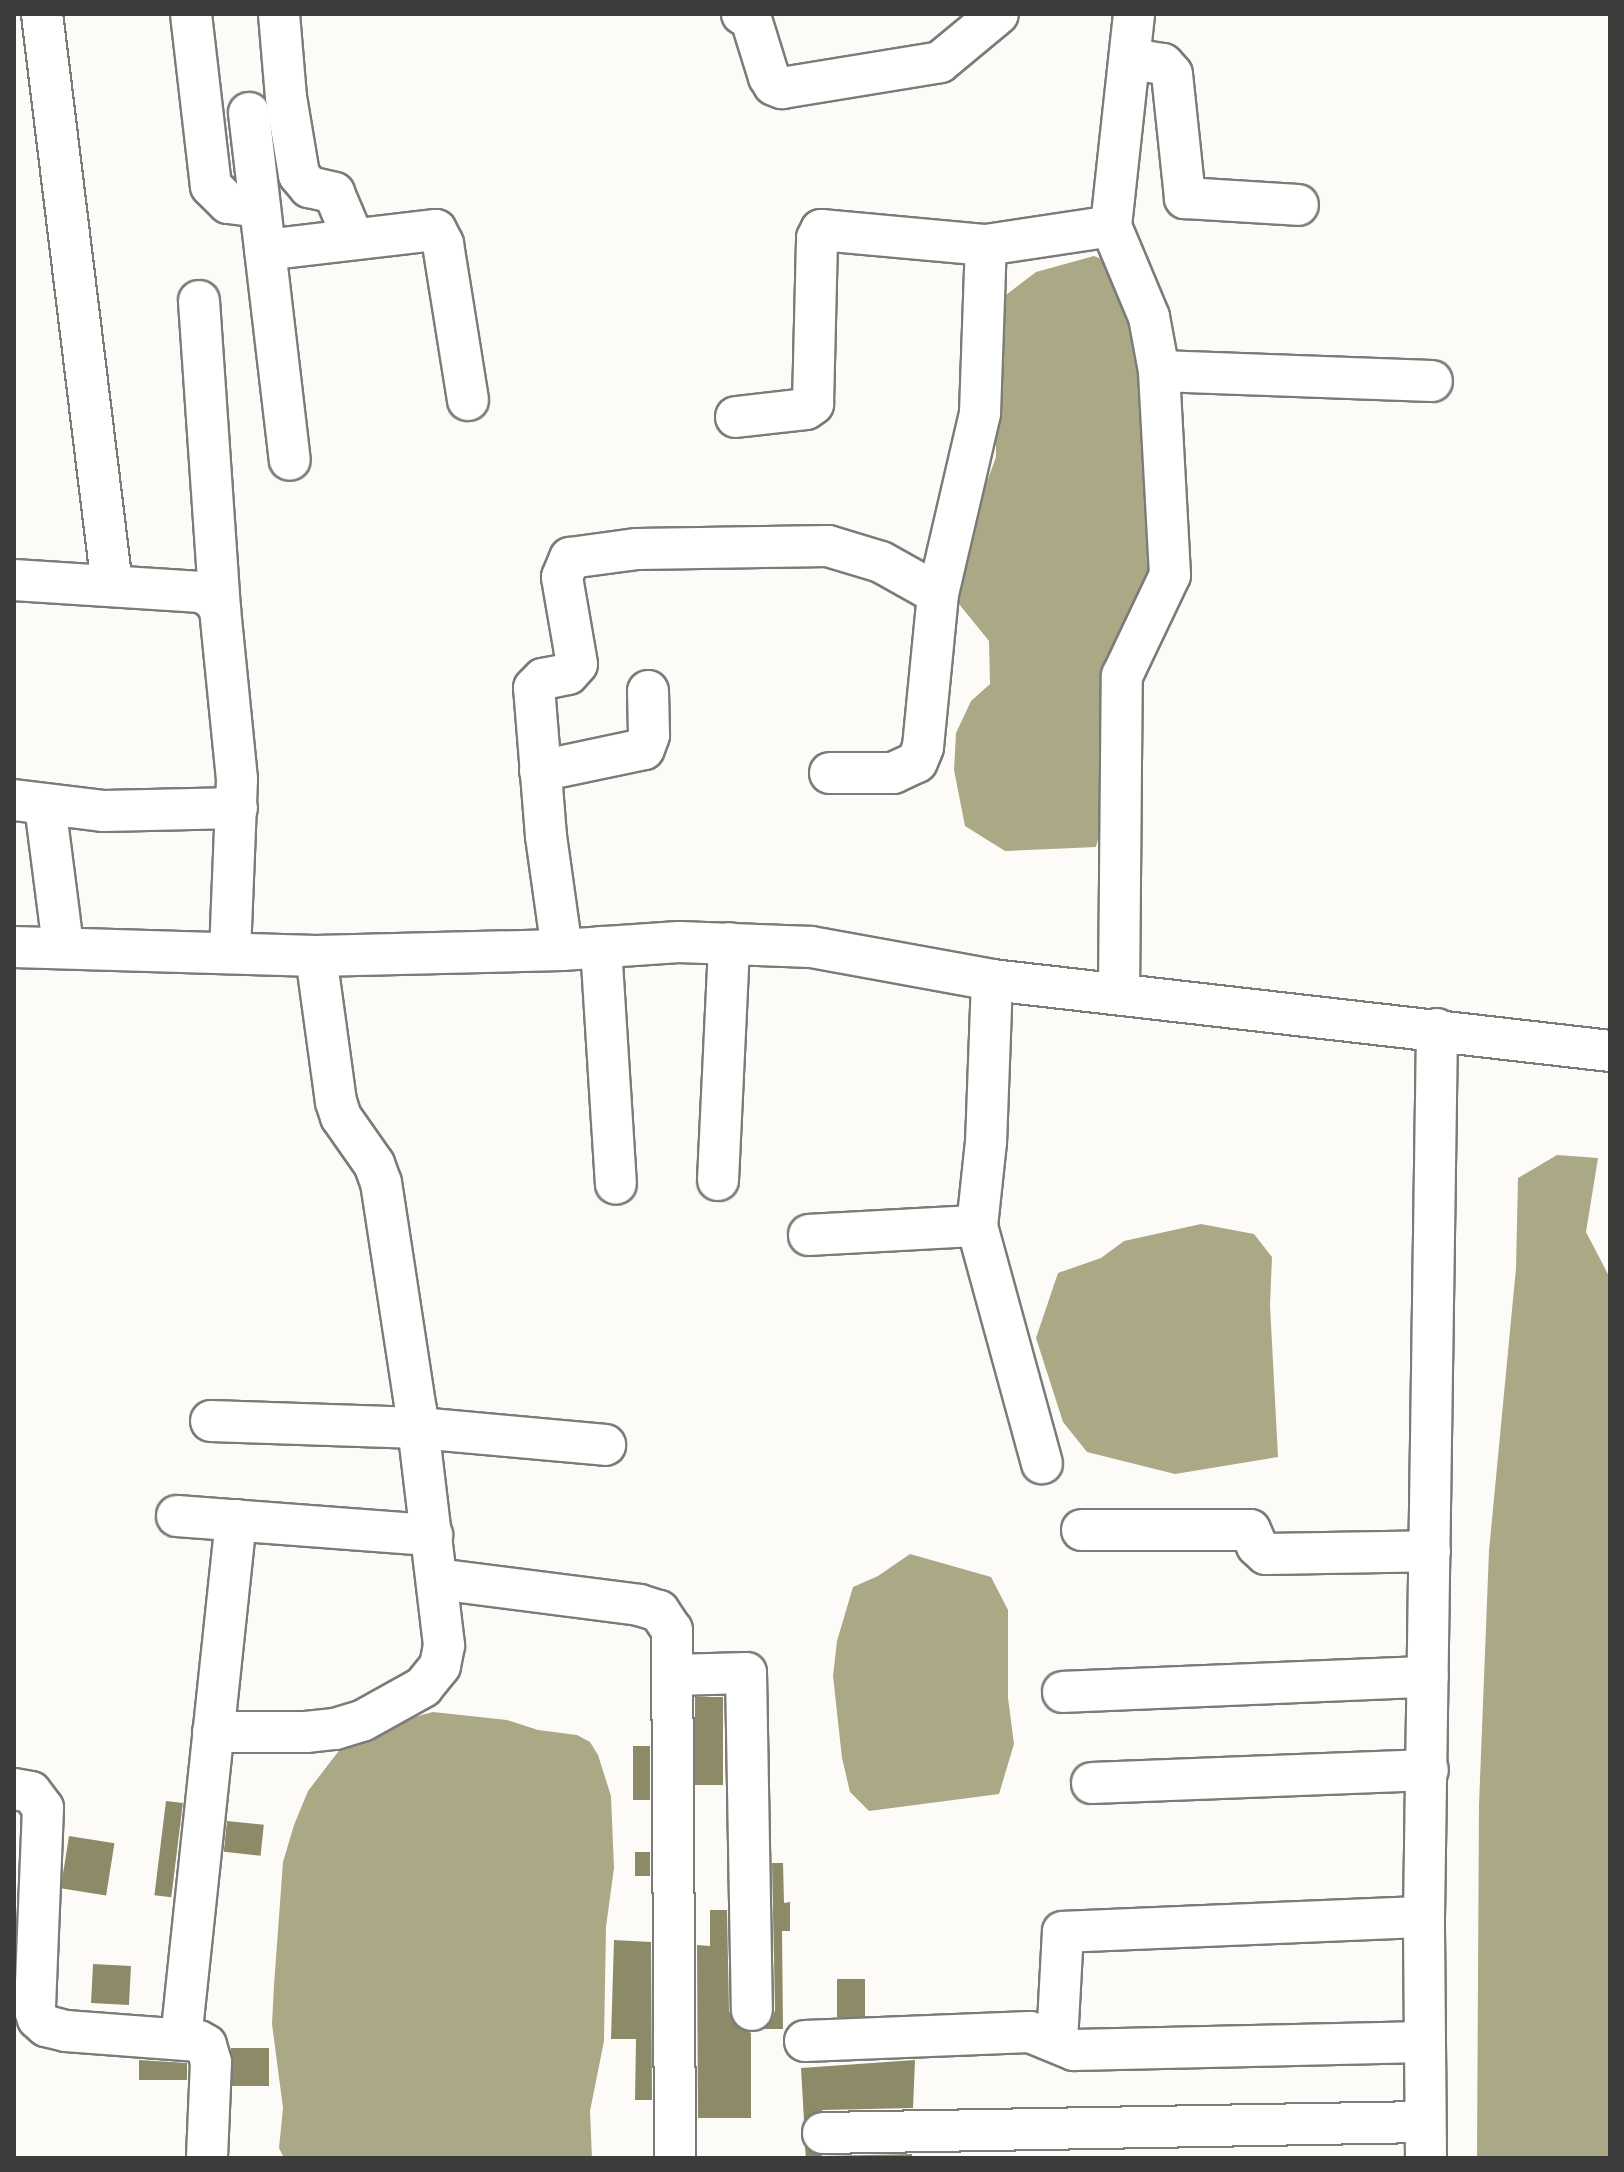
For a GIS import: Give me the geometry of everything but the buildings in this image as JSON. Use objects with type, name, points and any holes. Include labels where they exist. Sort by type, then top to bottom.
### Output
[{"type":"street","points":[[42,14],[112,586]]},
{"type":"street","points":[[191,14],[211,186],[228,203],[260,207]]},
{"type":"street","points":[[279,14],[288,108],[302,182],[334,193],[353,238]]},
{"type":"street","points":[[742,14],[751,19],[769,77],[774,85],[782,88],[940,62],[952,31],[998,14]]},
{"type":"street","points":[[1119,994],[1122,676],[1170,575],[1159,371],[1149,317],[1111,226],[1134,14]]},
{"type":"street","points":[[1131,59],[1163,64],[1172,74],[1185,198],[1298,205]]},
{"type":"street","points":[[201,119],[288,108]]},
{"type":"street","points":[[249,113],[290,460]]},
{"type":"street","points":[[736,417],[806,409],[813,404],[817,238],[821,230],[986,245],[1111,226]]},
{"type":"street","points":[[265,250],[429,229],[441,235],[468,400]]},
{"type":"street","points":[[830,773],[893,773],[917,762],[923,747],[938,594],[980,413],[986,245]]},
{"type":"street","points":[[199,301],[237,808],[230,952]]},
{"type":"street","points":[[1159,371],[1432,381]]},
{"type":"street","points":[[616,1184],[581,948],[540,771],[534,688],[543,679],[568,674],[577,664],[562,577],[564,565],[570,558],[637,549],[828,546],[881,562],[938,594]]},
{"type":"street","points":[[14,580],[201,592],[212,598],[220,609]]},
{"type":"street","points":[[540,771],[644,749],[649,735],[648,691]]},
{"type":"street","points":[[63,946],[30,803],[104,811],[237,808]]},
{"type":"street","points":[[718,1180],[729,943]]},
{"type":"street","points":[[14,947],[63,946],[316,956],[729,943],[811,947],[992,980],[1610,1051]]},
{"type":"street","points":[[213,1732],[335,1729],[362,1721],[423,1687],[440,1666],[444,1645],[419,1428],[381,1183],[374,1164],[346,1126],[336,1102],[316,956]]},
{"type":"street","points":[[992,980],[986,1142],[977,1226],[1042,1463]]},
{"type":"street","points":[[823,2133],[1176,2141],[1425,2140],[1424,1917],[1437,1029]]},
{"type":"street","points":[[809,1235],[977,1226]]},
{"type":"street","points":[[211,1421],[419,1428],[605,1445]]},
{"type":"street","points":[[177,1516],[432,1535]]},
{"type":"street","points":[[181,2039],[236,1520]]},
{"type":"street","points":[[1082,1530],[1250,1530],[1257,1546],[1266,1554],[1430,1551]]},
{"type":"street","points":[[437,1579],[659,1611],[672,1630],[675,1675],[675,2158]]},
{"type":"street","points":[[675,1675],[746,1673],[752,2010]]},
{"type":"street","points":[[1063,1692],[1428,1677]]},
{"type":"street","points":[[1092,1783],[1428,1770]]},
{"type":"street","points":[[14,1789],[31,1792],[43,1808],[25,1960],[35,2010],[46,2026],[199,2041],[210,2051],[207,2158]]},
{"type":"street","points":[[1057,2042],[1063,1932],[1424,1917]]},
{"type":"street","points":[[805,2041],[1030,2032],[1074,2050],[1425,2042]]},
{"type":"shaded area","points":[[1094,256],[1111,263],[1138,334],[1157,575],[1134,612],[1100,686],[1110,796],[1096,847],[1005,851],[965,826],[954,770],[956,733],[971,701],[990,684],[989,641],[959,604],[960,575],[975,514],[996,457],[996,386],[1002,298],[1036,272]]},
{"type":"shaded area","points":[[1557,1155],[1598,1158],[1586,1232],[1610,1278],[1610,2158],[1477,2158],[1479,1805],[1489,1551],[1516,1268],[1518,1178]]},
{"type":"shaded area","points":[[1201,1224],[1254,1234],[1272,1257],[1270,1305],[1278,1457],[1175,1474],[1087,1452],[1063,1422],[1036,1338],[1058,1273],[1101,1258],[1124,1241]]},
{"type":"shaded area","points":[[910,1554],[991,1577],[1008,1610],[1008,1698],[1014,1744],[999,1794],[869,1811],[850,1792],[842,1758],[833,1676],[837,1641],[853,1587],[878,1576]]},
{"type":"shaded area","points":[[433,1712],[507,1720],[538,1730],[577,1735],[590,1742],[598,1755],[611,1796],[614,1868],[606,1927],[604,2041],[590,2111],[592,2158],[284,2158],[279,2148],[283,2108],[272,2024],[283,1862],[294,1825],[308,1791],[344,1744],[365,1730]]}]
